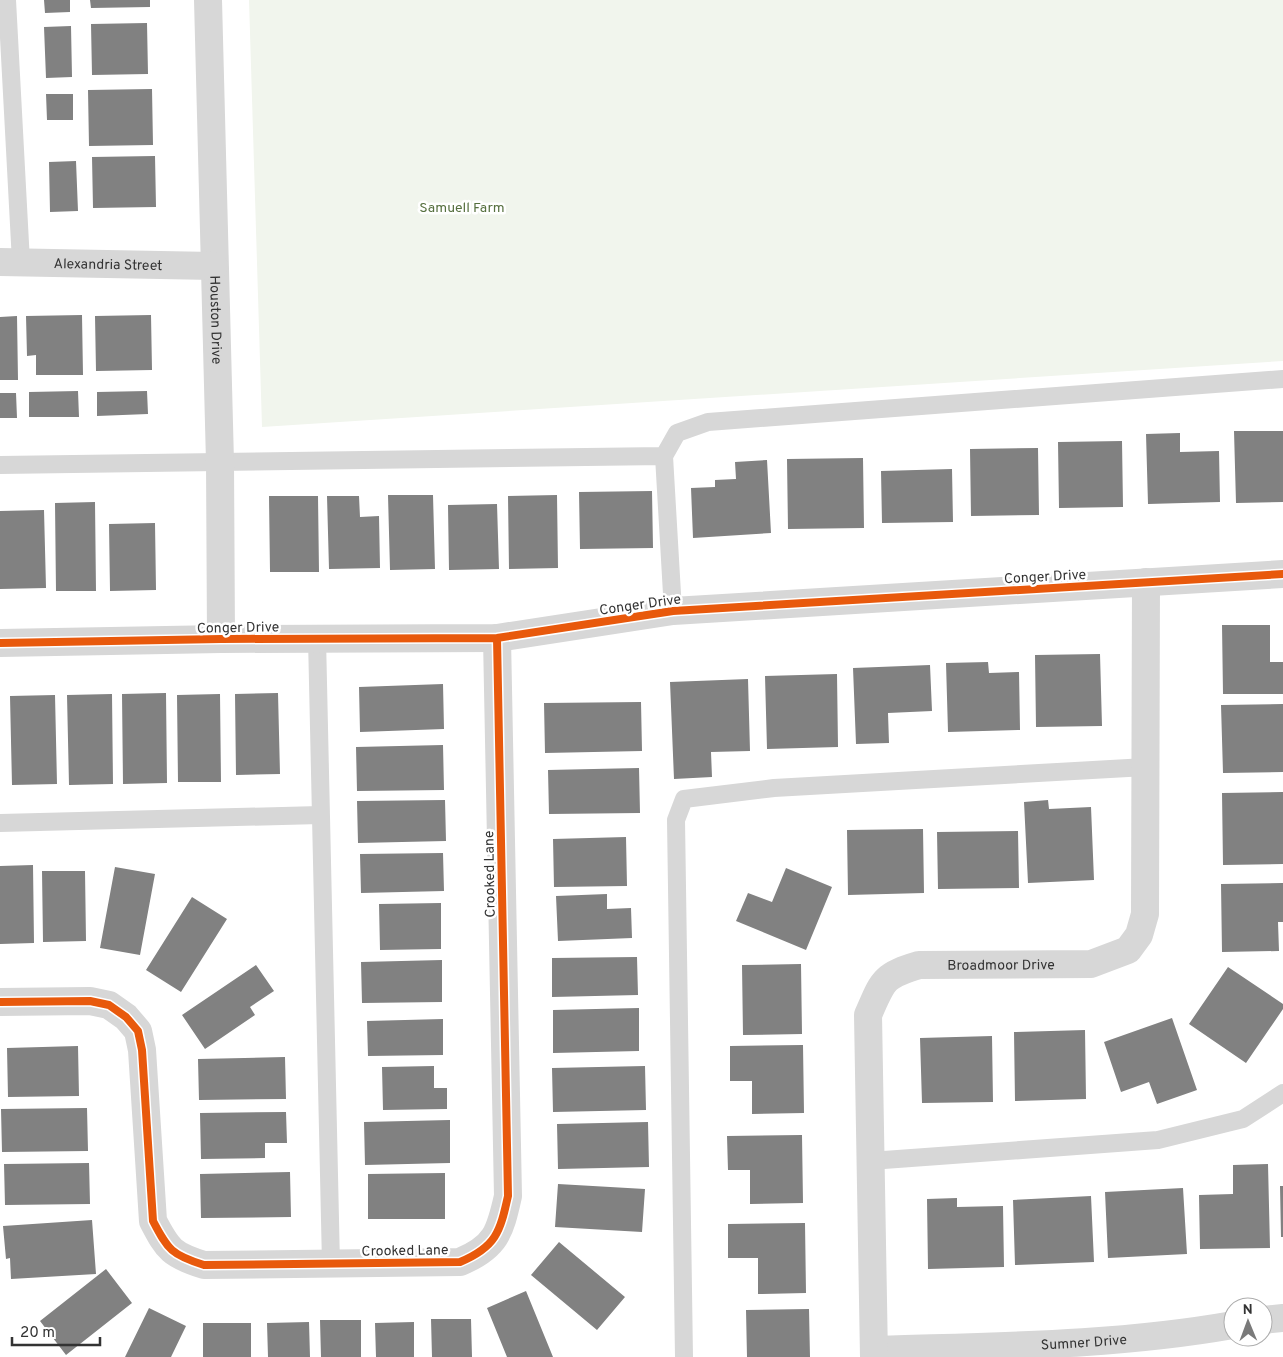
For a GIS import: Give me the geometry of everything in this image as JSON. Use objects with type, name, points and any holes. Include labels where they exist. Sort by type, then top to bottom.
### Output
[{"type":"street","name":"Houston Drive","points":[[208,0],[220,462],[221,639]]},
{"type":"street","name":"Alexandria Street","points":[[10,262],[214,266]]},
{"type":"street","name":"Conger Drive","points":[[0,643],[317,638],[497,638],[673,611],[1283,574]]},
{"type":"street","name":"Broadmoor Drive","points":[[874,1353],[868,1015],[884,980],[902,970],[919,965],[1091,964],[1128,950],[1139,935],[1145,914],[1146,582]]},
{"type":"street","name":"Crooked Lane","points":[[0,1002],[90,1002],[109,1005],[126,1017],[138,1031],[142,1050],[152,1221],[166,1245],[181,1257],[204,1265],[460,1262],[477,1255],[490,1245],[501,1228],[508,1196],[497,638]]},
{"type":"street","name":"Sumner Drive","points":[[874,1353],[1102,1342],[1180,1334],[1223,1327]]},
{"type":"lane","points":[[7,0],[10,262]]},
{"type":"lane","points":[[673,611],[664,456],[677,433],[708,422],[1283,379]]},
{"type":"lane","points":[[0,465],[664,456]]},
{"type":"lane","points":[[317,638],[330,1264]]},
{"type":"lane","points":[[684,1357],[676,820],[684,799],[774,788],[1146,767]]},
{"type":"lane","points":[[0,823],[320,815]]},
{"type":"lane","points":[[870,1161],[1158,1140],[1243,1119],[1283,1093]]},
{"type":"green space","name":"Samuell Farm","points":[[249,0],[1283,0],[1283,361],[262,427]]},
{"type":"building","points":[[44,0],[70,0],[70,12],[45,13]]},
{"type":"building","points":[[90,0],[150,0],[150,7],[91,8]]},
{"type":"building","points":[[147,23],[148,74],[92,75],[91,24]]},
{"type":"building","points":[[71,26],[72,77],[46,78],[44,27]]},
{"type":"building","points":[[152,89],[153,145],[89,146],[88,90]]},
{"type":"building","points":[[46,94],[73,94],[73,120],[47,120]]},
{"type":"building","points":[[155,156],[156,207],[93,208],[92,157]]},
{"type":"building","points":[[76,161],[78,211],[50,212],[49,162]]},
{"type":"building","points":[[82,315],[83,375],[36,375],[36,355],[27,356],[26,316]]},
{"type":"building","points":[[151,315],[152,370],[96,371],[95,316]]},
{"type":"building","points":[[17,316],[18,380],[0,380],[0,317]]},
{"type":"building","points":[[78,391],[79,417],[29,417],[29,392]]},
{"type":"building","points":[[147,391],[148,414],[97,416],[97,392]]},
{"type":"building","points":[[0,393],[16,393],[17,418],[0,418]]},
{"type":"building","points":[[1234,431],[1283,431],[1283,502],[1236,503]]},
{"type":"building","points":[[1180,433],[1180,452],[1219,451],[1220,502],[1148,504],[1146,434]]},
{"type":"building","points":[[1122,441],[1123,507],[1059,508],[1058,442]]},
{"type":"building","points":[[1038,448],[1039,515],[971,516],[970,449]]},
{"type":"building","points":[[863,458],[864,528],[788,529],[787,459]]},
{"type":"building","points":[[767,460],[771,533],[693,538],[691,488],[715,487],[715,480],[736,479],[735,462]]},
{"type":"building","points":[[952,469],[953,522],[882,523],[881,471]]},
{"type":"building","points":[[652,491],[653,548],[580,549],[579,492]]},
{"type":"building","points":[[388,495],[433,495],[435,569],[390,570]]},
{"type":"building","points":[[557,495],[558,568],[509,569],[508,496]]},
{"type":"building","points":[[269,496],[318,496],[319,572],[270,572]]},
{"type":"building","points":[[327,496],[359,496],[360,517],[379,516],[380,568],[329,569]]},
{"type":"building","points":[[95,502],[96,591],[56,591],[55,503]]},
{"type":"building","points":[[497,504],[499,569],[449,570],[448,505]]},
{"type":"building","points":[[44,510],[46,588],[0,589],[0,511]]},
{"type":"building","points":[[155,523],[156,590],[110,591],[109,524]]},
{"type":"building","points":[[1222,625],[1270,625],[1270,662],[1283,662],[1283,694],[1223,694]]},
{"type":"building","points":[[1100,654],[1102,726],[1036,727],[1035,655]]},
{"type":"building","points":[[988,662],[989,673],[1019,672],[1020,730],[948,732],[946,663]]},
{"type":"building","points":[[930,665],[932,711],[888,713],[889,743],[856,744],[853,668]]},
{"type":"building","points":[[837,674],[838,747],[767,749],[765,676]]},
{"type":"building","points":[[748,679],[750,751],[711,752],[712,777],[674,779],[670,682]]},
{"type":"building","points":[[443,684],[444,729],[360,732],[359,687]]},
{"type":"building","points":[[166,693],[167,783],[123,784],[122,694]]},
{"type":"building","points":[[278,693],[280,774],[236,775],[235,694]]},
{"type":"building","points":[[112,694],[113,784],[69,785],[67,695]]},
{"type":"building","points":[[220,694],[221,782],[178,782],[177,695]]},
{"type":"building","points":[[55,695],[57,784],[12,785],[10,696]]},
{"type":"building","points":[[641,702],[642,751],[545,753],[544,703]]},
{"type":"building","points":[[1283,704],[1283,772],[1223,773],[1221,705]]},
{"type":"building","points":[[443,745],[444,790],[357,791],[356,747]]},
{"type":"building","points":[[639,768],[640,813],[549,814],[548,770]]},
{"type":"building","points":[[1283,792],[1283,864],[1223,865],[1222,793]]},
{"type":"building","points":[[445,800],[446,841],[358,843],[357,801]]},
{"type":"building","points":[[1048,800],[1049,809],[1091,807],[1094,880],[1028,883],[1024,802]]},
{"type":"building","points":[[923,829],[924,893],[848,895],[847,830]]},
{"type":"building","points":[[1018,831],[1019,888],[938,889],[937,832]]},
{"type":"building","points":[[626,837],[627,886],[554,887],[553,839]]},
{"type":"building","points":[[443,853],[444,891],[361,893],[360,854]]},
{"type":"building","points":[[33,865],[34,943],[0,944],[0,866]]},
{"type":"building","points":[[115,867],[155,874],[140,955],[100,948]]},
{"type":"building","points":[[786,868],[832,887],[806,950],[736,921],[748,893],[772,902]]},
{"type":"building","points":[[42,871],[85,871],[86,941],[43,942]]},
{"type":"building","points":[[1283,883],[1283,922],[1278,922],[1279,951],[1222,952],[1221,884]]},
{"type":"building","points":[[607,894],[607,909],[631,908],[632,938],[558,941],[556,896]]},
{"type":"building","points":[[192,897],[227,919],[181,992],[146,970]]},
{"type":"building","points":[[441,903],[441,949],[380,950],[379,904]]},
{"type":"building","points":[[637,957],[638,995],[552,997],[552,958]]},
{"type":"building","points":[[442,960],[442,1002],[362,1003],[361,962]]},
{"type":"building","points":[[801,964],[802,1034],[743,1035],[742,965]]},
{"type":"building","points":[[256,965],[274,991],[250,1007],[255,1015],[205,1049],[182,1015]]},
{"type":"building","points":[[1228,967],[1283,1004],[1283,1009],[1246,1063],[1189,1024]]},
{"type":"building","points":[[639,1008],[639,1051],[553,1053],[553,1010]]},
{"type":"building","points":[[1172,1018],[1197,1090],[1157,1104],[1149,1082],[1121,1092],[1104,1042]]},
{"type":"building","points":[[443,1019],[443,1055],[368,1056],[367,1021]]},
{"type":"building","points":[[1085,1030],[1086,1099],[1015,1101],[1014,1032]]},
{"type":"building","points":[[992,1036],[993,1102],[922,1103],[920,1038]]},
{"type":"building","points":[[803,1045],[804,1113],[752,1114],[752,1081],[730,1081],[730,1046]]},
{"type":"building","points":[[78,1046],[79,1096],[8,1097],[7,1048]]},
{"type":"building","points":[[285,1057],[286,1099],[199,1100],[198,1059]]},
{"type":"building","points":[[434,1066],[434,1088],[447,1088],[447,1109],[383,1110],[382,1067]]},
{"type":"building","points":[[645,1066],[646,1110],[553,1112],[552,1068]]},
{"type":"building","points":[[87,1108],[88,1151],[2,1152],[1,1109]]},
{"type":"building","points":[[286,1112],[287,1143],[265,1143],[265,1158],[201,1159],[200,1113]]},
{"type":"building","points":[[450,1120],[450,1163],[365,1165],[364,1122]]},
{"type":"building","points":[[648,1122],[649,1167],[558,1169],[557,1124]]},
{"type":"building","points":[[802,1135],[803,1203],[750,1204],[750,1170],[728,1170],[727,1136]]},
{"type":"building","points":[[89,1163],[90,1204],[5,1205],[4,1164]]},
{"type":"building","points":[[1268,1164],[1270,1248],[1200,1249],[1199,1195],[1233,1194],[1233,1165]]},
{"type":"building","points":[[290,1172],[291,1217],[201,1218],[200,1174]]},
{"type":"building","points":[[445,1173],[445,1219],[368,1219],[368,1174]]},
{"type":"building","points":[[558,1184],[645,1189],[642,1232],[555,1227]]},
{"type":"building","points":[[1280,1186],[1283,1186],[1283,1237],[1281,1237]]},
{"type":"building","points":[[1183,1188],[1187,1254],[1108,1258],[1105,1192]]},
{"type":"building","points":[[1091,1196],[1094,1262],[1015,1265],[1013,1200]]},
{"type":"building","points":[[957,1198],[957,1207],[1003,1206],[1004,1267],[928,1269],[927,1199]]},
{"type":"building","points":[[92,1220],[96,1274],[11,1279],[10,1258],[6,1259],[3,1226]]},
{"type":"building","points":[[805,1223],[806,1293],[758,1294],[758,1258],[728,1258],[728,1224]]},
{"type":"building","points":[[559,1242],[625,1297],[597,1330],[531,1275]]},
{"type":"building","points":[[106,1269],[132,1303],[66,1355],[40,1321]]},
{"type":"building","points":[[526,1291],[553,1357],[507,1357],[487,1308]]},
{"type":"building","points":[[149,1308],[186,1326],[171,1357],[125,1357]]},
{"type":"building","points":[[809,1309],[810,1357],[747,1357],[746,1310]]},
{"type":"building","points":[[431,1319],[471,1319],[472,1357],[432,1357]]},
{"type":"building","points":[[320,1320],[361,1320],[361,1357],[321,1357]]},
{"type":"building","points":[[309,1322],[310,1357],[268,1357],[267,1323]]},
{"type":"building","points":[[414,1322],[414,1357],[376,1357],[375,1323]]},
{"type":"building","points":[[203,1323],[251,1323],[251,1357],[203,1357]]},
{"type":"cycle path","points":[[0,643],[221,639],[497,638],[673,611],[1283,574]]},
{"type":"cycle path","points":[[0,1002],[90,1001],[109,1005],[126,1017],[138,1031],[142,1050],[153,1221],[167,1245],[185,1258],[204,1265],[460,1262],[482,1250],[489,1244],[499,1229],[508,1196],[497,638]]}]
